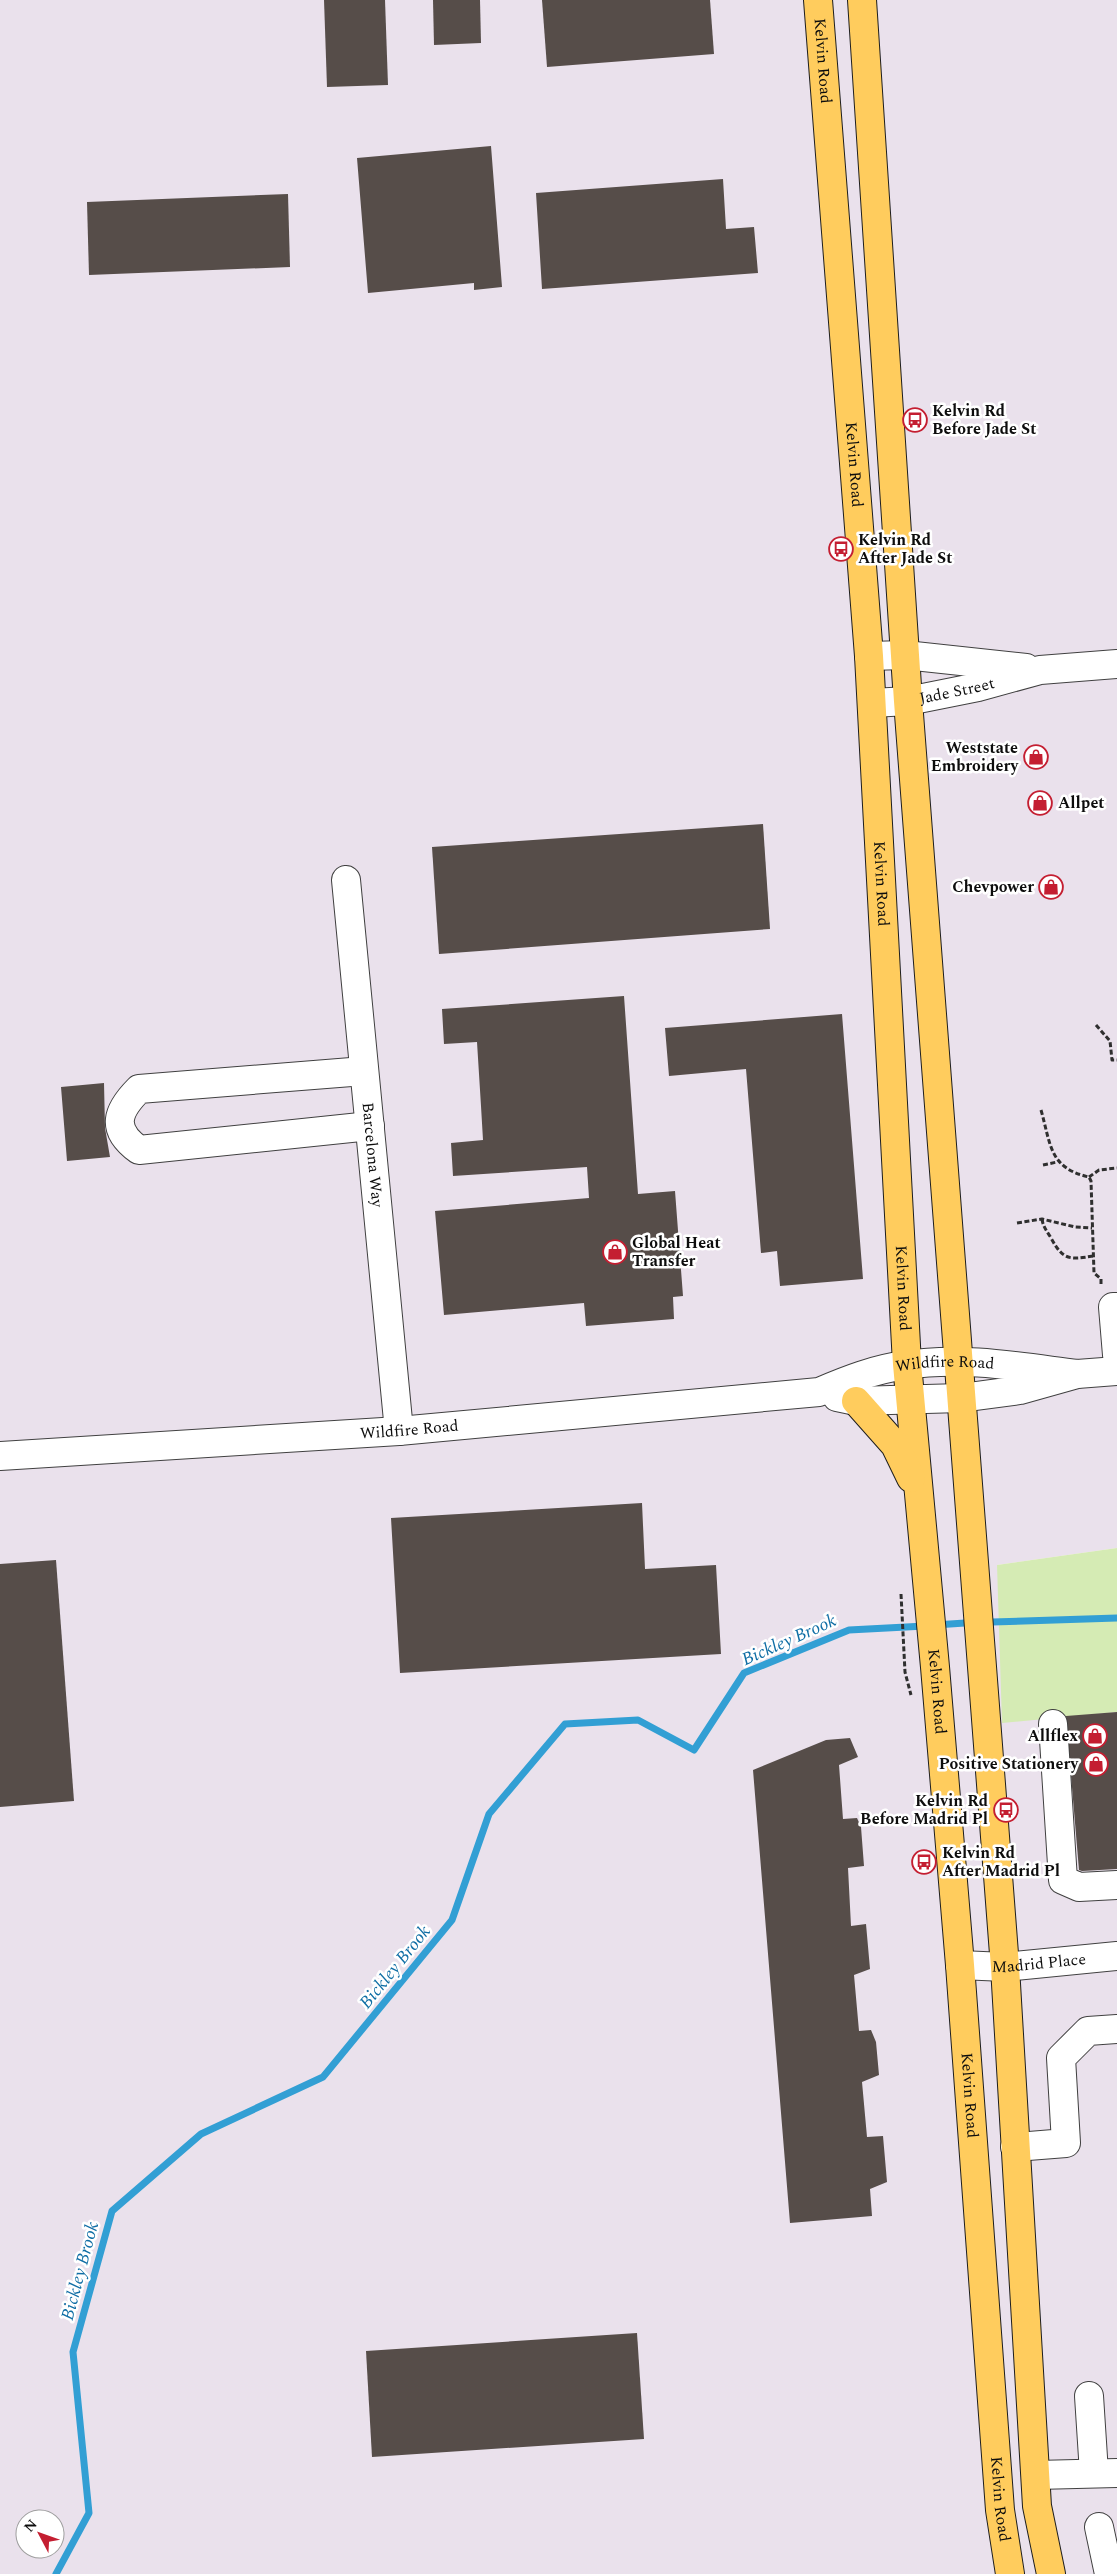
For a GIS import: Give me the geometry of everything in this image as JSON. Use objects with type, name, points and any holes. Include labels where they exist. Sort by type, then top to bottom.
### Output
[{"type":"main road","name":"Kelvin Road","points":[[818,0],[872,702],[906,1364],[935,1667],[960,1965],[1000,2510],[1010,2574]]},
{"type":"main road","points":[[862,0],[908,700],[1005,1967],[1037,2506],[1051,2574]]},
{"type":"main road","points":[[853,445],[871,441],[879,432],[888,392]]},
{"type":"main road","points":[[856,1401],[895,1444],[918,1493]]},
{"type":"main road","points":[[984,2280],[1023,2277]]},
{"type":"street","name":"Jade Street","points":[[869,656],[905,655],[1040,670],[1117,664]]},
{"type":"street","name":"Jade Street","points":[[872,702],[908,700],[978,687],[1040,670]]},
{"type":"street","name":"Barcelona Way","points":[[346,880],[399,1431]]},
{"type":"street","points":[[364,1071],[140,1089],[124,1103],[119,1123],[126,1140],[139,1150],[370,1126]]},
{"type":"street","points":[[1115,1307],[1117,1355]]},
{"type":"street","name":"Wildfire Road","points":[[0,1456],[399,1431],[819,1392],[861,1375],[906,1364],[958,1362],[1016,1366],[1077,1374],[1117,1372]]},
{"type":"street","name":"Wildfire Road","points":[[819,1392],[856,1401],[910,1401],[961,1398],[1020,1390],[1077,1374]]},
{"type":"street","points":[[1054,1724],[1063,1880],[1079,1887],[1117,1885]]},
{"type":"street","name":"Madrid Place","points":[[960,1965],[1005,1967],[1117,1956]]},
{"type":"street","points":[[1015,2147],[1066,2143],[1062,2058],[1088,2031],[1117,2028]]},
{"type":"street","points":[[1036,2475],[1105,2473],[1089,2396]]},
{"type":"street","points":[[1099,2527],[1109,2574]]},
{"type":"path","points":[[1096,1026],[1110,1042],[1112,1060],[1117,1060]]},
{"type":"path","points":[[1041,1110],[1057,1162],[1070,1172],[1089,1177],[1099,1170],[1117,1168]]},
{"type":"path","points":[[1043,1165],[1057,1162]]},
{"type":"path","points":[[1089,1177],[1091,1181],[1094,1273],[1101,1279],[1102,1296],[1115,1307]]},
{"type":"path","points":[[1017,1223],[1042,1220],[1092,1228]]},
{"type":"path","points":[[1042,1220],[1045,1229],[1060,1252],[1067,1257],[1076,1259],[1093,1256]]},
{"type":"shaded area","points":[[0,0],[1117,0],[1117,1548],[997,1565],[1066,1716],[1117,1712],[1117,2574],[0,2574]]},
{"type":"green space","points":[[1117,1548],[1117,1712],[1002,1723],[997,1565]]},
{"type":"building","points":[[324,0],[385,0],[388,85],[327,87]]},
{"type":"building","points":[[433,0],[480,0],[481,43],[434,45]]},
{"type":"building","points":[[542,0],[710,0],[714,54],[547,67]]},
{"type":"building","points":[[491,146],[502,287],[474,290],[474,283],[368,293],[357,158]]},
{"type":"building","points":[[723,179],[726,229],[754,227],[758,273],[542,289],[536,193]]},
{"type":"building","points":[[288,194],[290,267],[89,275],[87,202]]},
{"type":"building","points":[[763,824],[770,929],[439,954],[432,847]]},
{"type":"building","points":[[624,996],[638,1194],[675,1191],[683,1296],[673,1297],[674,1319],[586,1326],[584,1303],[444,1315],[435,1211],[589,1198],[587,1167],[453,1176],[451,1143],[483,1140],[477,1042],[444,1044],[442,1009]]},
{"type":"building","points":[[842,1014],[863,1279],[780,1286],[777,1251],[761,1253],[746,1069],[669,1076],[665,1028]]},
{"type":"building","points":[[104,1083],[105,1128],[110,1157],[67,1161],[61,1087]]},
{"type":"building","points":[[642,1503],[645,1569],[716,1565],[721,1654],[400,1673],[391,1518]]},
{"type":"building","points":[[56,1560],[74,1801],[0,1807],[0,1564]]},
{"type":"building","points":[[1117,1712],[1117,1869],[1082,1871],[1079,1870],[1066,1716]]},
{"type":"building","points":[[850,1738],[858,1757],[839,1765],[843,1819],[857,1818],[861,1827],[864,1866],[848,1868],[851,1926],[866,1924],[870,1969],[854,1975],[859,2031],[871,2030],[876,2042],[879,2075],[862,2082],[867,2137],[883,2136],[887,2182],[870,2189],[872,2216],[790,2223],[753,1770],[826,1740]]},
{"type":"building","points":[[637,2333],[644,2439],[372,2457],[366,2351]]},
{"type":"waterway","name":"Bickley Brook","points":[[992,1622],[1117,1618]]},
{"type":"waterway","name":"Bickley Brook","points":[[935,1625],[965,1623]]},
{"type":"waterway","name":"Bickley Brook","points":[[56,2574],[89,2513],[73,2352],[112,2211],[201,2134],[323,2077],[452,1920],[489,1814],[565,1724],[638,1720],[694,1750],[744,1673],[849,1630],[925,1626]]},
{"type":"place","name":"Kelvin Rd Before Jade St","points":[[915,420]]},
{"type":"place","name":"Kelvin Rd After Jade St","points":[[841,549]]},
{"type":"place","name":"Weststate Embroidery","points":[[1036,757]]},
{"type":"place","name":"Allpet","points":[[1040,803]]},
{"type":"place","name":"Chevpower","points":[[1051,887]]},
{"type":"place","name":"Global Heat Transfer","points":[[615,1252]]},
{"type":"place","name":"Allflex","points":[[1095,1736]]},
{"type":"place","name":"Positive Stationery","points":[[1096,1764]]},
{"type":"place","name":"Kelvin Rd Before Madrid Pl","points":[[1006,1810]]},
{"type":"place","name":"Kelvin Rd After Madrid Pl","points":[[924,1862]]}]
